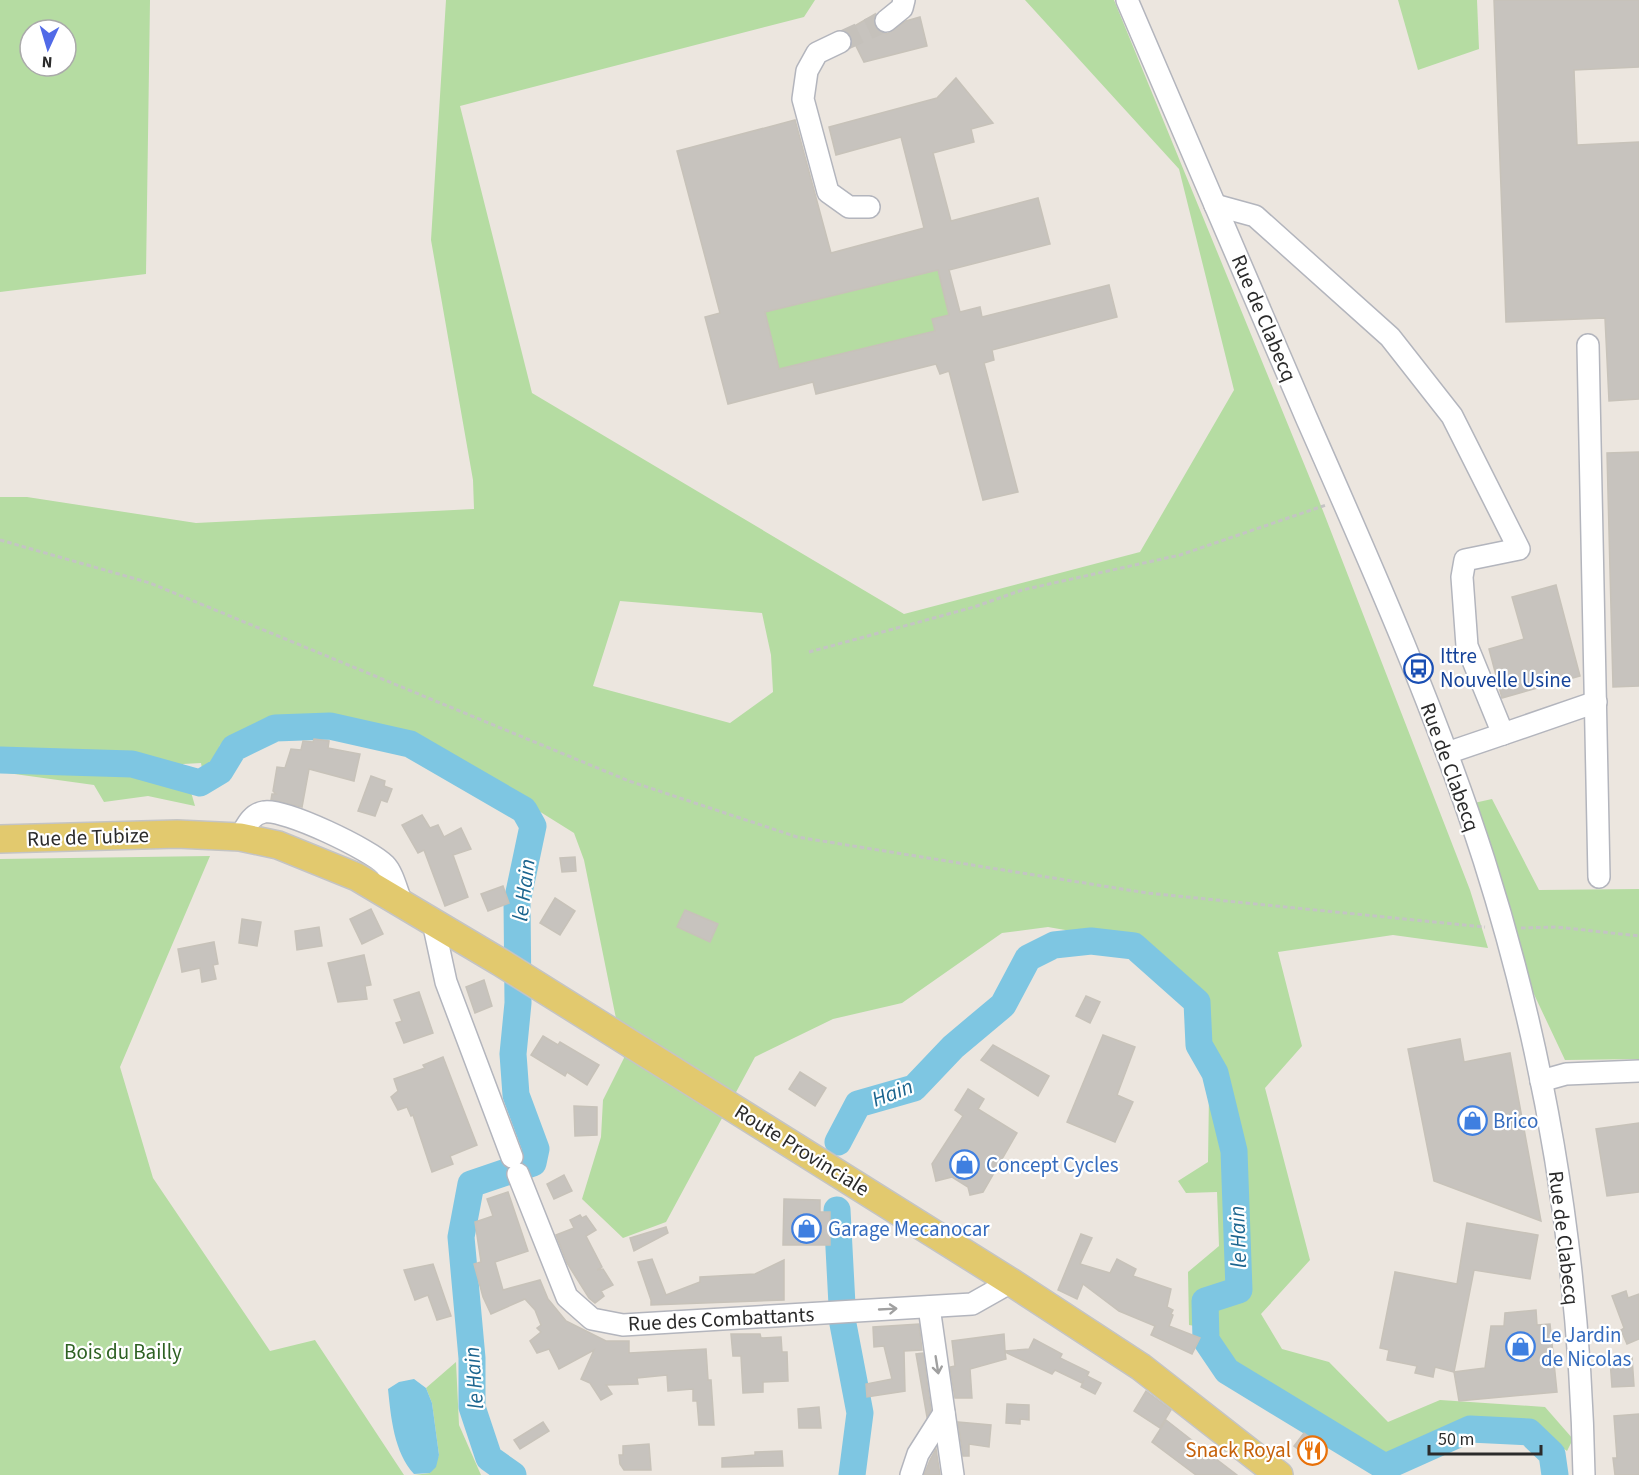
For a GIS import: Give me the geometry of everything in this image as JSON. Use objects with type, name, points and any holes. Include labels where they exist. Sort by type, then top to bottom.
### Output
[{"type":"main road","name":"Route Provinciale","points":[[177,834],[240,837],[278,845],[357,877],[402,903],[533,982],[1011,1282],[1141,1367],[1279,1475]]},
{"type":"main road","name":"Rue de Tubize","points":[[0,839],[177,834]]},
{"type":"street","points":[[886,21],[902,8],[904,0]]},
{"type":"street","name":"Rue de Clabecq","points":[[1127,0],[1342,499],[1447,753],[1504,928],[1541,1081],[1563,1209],[1582,1394],[1584,1475]]},
{"type":"street","points":[[840,42],[817,53],[807,71],[803,99],[828,192],[849,207],[869,207]]},
{"type":"street","points":[[1215,205],[1255,216],[1390,337],[1452,416],[1519,549],[1465,560],[1462,577],[1467,646],[1503,734]]},
{"type":"street","points":[[1587,345],[1599,877]]},
{"type":"street","points":[[1447,753],[1596,702]]},
{"type":"street","name":"Rue des Combattants","points":[[433,922],[446,982],[567,1297],[592,1319],[622,1325],[972,1304],[1011,1282]]},
{"type":"street","points":[[1541,1081],[1566,1074],[1639,1071]]},
{"type":"street","points":[[929,1307],[953,1475]]},
{"type":"street","points":[[911,1475],[918,1454],[944,1413]]},
{"type":"path","points":[[809,652],[974,607],[1022,590],[1180,555],[1342,499]]},
{"type":"path","points":[[0,540],[150,583],[629,782],[797,837],[1147,893],[1504,928],[1557,927],[1639,936]]},
{"type":"green space","points":[[0,0],[150,0],[146,274],[0,292]]},
{"type":"green space","points":[[446,0],[815,0],[804,17],[460,106],[532,393],[904,614],[1140,552],[1234,390],[1179,169],[1025,0],[1114,0],[1318,498],[1470,890],[1488,948],[1393,935],[1278,952],[1302,1046],[1265,1088],[1310,1260],[1261,1314],[1282,1349],[1329,1362],[1388,1422],[1440,1400],[1545,1407],[1573,1439],[1567,1451],[1532,1426],[1472,1423],[1398,1463],[1341,1441],[1239,1367],[1213,1329],[1189,1325],[1188,1272],[1219,1246],[1217,1192],[1186,1193],[1178,1181],[1208,1162],[1209,1094],[1224,1068],[1209,1054],[1206,1010],[1190,982],[1151,945],[1048,927],[1002,933],[902,1003],[833,1019],[755,1057],[666,1222],[623,1238],[582,1199],[601,1137],[603,1100],[624,1058],[584,860],[574,833],[451,756],[286,718],[220,745],[205,786],[201,763],[183,764],[195,806],[148,796],[104,802],[94,785],[0,772],[0,497],[27,497],[196,523],[474,509],[473,480],[431,240]],"holes":[[[620,601],[762,613],[771,655],[773,692],[730,723],[593,686]]]},
{"type":"green space","points":[[1398,0],[1477,0],[1479,49],[1418,70]]},
{"type":"green space","points":[[938,270],[949,315],[933,319],[935,331],[779,369],[765,312]]},
{"type":"green space","points":[[1492,799],[1539,890],[1639,889],[1639,1059],[1565,1060],[1532,990],[1474,803]]},
{"type":"green space","name":"Bois du Bailly","points":[[210,856],[120,1067],[153,1178],[270,1351],[315,1340],[404,1475],[0,1475],[0,859]]},
{"type":"green space","points":[[456,1362],[459,1425],[481,1475],[414,1475],[430,1473],[439,1455],[432,1403],[426,1388]]},
{"type":"water","points":[[414,1379],[426,1388],[432,1403],[439,1455],[436,1467],[430,1473],[414,1474],[407,1465],[392,1423],[388,1389],[399,1382]]},
{"type":"building","points":[[1494,0],[1639,0],[1639,67],[1574,70],[1577,145],[1639,142],[1639,399],[1609,401],[1605,318],[1506,322]]},
{"type":"building","points":[[875,14],[873,22],[876,29],[887,34],[906,21],[920,17],[927,46],[864,62],[851,36],[846,31]]},
{"type":"building","points":[[956,78],[993,123],[971,129],[974,142],[933,153],[951,221],[1038,198],[1050,244],[949,270],[960,312],[980,307],[982,317],[1109,285],[1117,317],[992,350],[994,360],[984,363],[1018,492],[983,500],[949,371],[940,374],[936,364],[816,394],[813,382],[728,404],[705,317],[720,313],[677,151],[795,120],[831,253],[924,228],[901,137],[836,155],[829,127],[937,98]],"holes":[[[938,270],[949,315],[932,319],[935,331],[779,369],[765,312]]]},
{"type":"building","points":[[1639,452],[1639,686],[1613,687],[1607,453]]},
{"type":"building","points":[[1556,585],[1580,676],[1502,698],[1489,649],[1524,639],[1512,597]]},
{"type":"building","points":[[314,739],[329,741],[328,748],[360,754],[354,781],[309,769],[302,807],[271,800],[272,794],[276,794],[273,791],[277,767],[285,768],[291,749],[301,750],[303,741],[313,742]]},
{"type":"building","points":[[371,776],[385,781],[384,786],[392,789],[387,802],[381,800],[375,816],[358,811]]},
{"type":"building","points":[[422,815],[430,828],[438,825],[444,837],[461,828],[471,849],[453,855],[468,897],[445,906],[424,850],[418,853],[402,825]]},
{"type":"building","points":[[575,857],[576,871],[562,872],[560,858]]},
{"type":"building","points":[[503,886],[509,903],[488,911],[481,894]]},
{"type":"building","points":[[555,898],[575,911],[560,935],[540,923]]},
{"type":"building","points":[[371,909],[383,934],[362,944],[350,919]]},
{"type":"building","points":[[685,910],[718,924],[710,942],[677,927]]},
{"type":"building","points":[[242,919],[261,922],[257,946],[239,943]]},
{"type":"building","points":[[319,927],[322,946],[297,950],[295,931]]},
{"type":"building","points":[[214,942],[218,964],[213,965],[216,979],[202,982],[200,968],[182,972],[178,949]]},
{"type":"building","points":[[364,955],[371,985],[365,986],[367,999],[338,1002],[328,963]]},
{"type":"building","points":[[484,980],[492,1006],[475,1013],[466,987]]},
{"type":"building","points":[[419,992],[433,1033],[404,1043],[396,1023],[402,1021],[394,1000]]},
{"type":"building","points":[[1086,996],[1100,1002],[1090,1023],[1076,1016]]},
{"type":"building","points":[[1103,1035],[1135,1047],[1117,1095],[1133,1102],[1115,1142],[1067,1122]]},
{"type":"building","points":[[543,1036],[558,1045],[560,1042],[599,1065],[587,1085],[567,1072],[565,1076],[531,1055]]},
{"type":"building","name":"Brico","points":[[1460,1039],[1464,1062],[1510,1053],[1541,1221],[1434,1181],[1408,1049]]},
{"type":"building","points":[[993,1045],[1049,1076],[1038,1096],[981,1060]]},
{"type":"building","points":[[443,1057],[477,1145],[450,1156],[453,1164],[432,1172],[413,1115],[411,1116],[407,1107],[398,1110],[391,1097],[398,1091],[394,1079],[425,1068],[423,1065]]},
{"type":"building","points":[[800,1072],[826,1088],[815,1106],[789,1089]]},
{"type":"building","points":[[968,1089],[984,1099],[978,1109],[1017,1133],[983,1192],[970,1195],[968,1187],[952,1177],[936,1181],[932,1164],[963,1116],[955,1110]]},
{"type":"building","points":[[574,1106],[597,1107],[597,1135],[575,1136]]},
{"type":"building","points":[[1639,1123],[1639,1192],[1607,1196],[1596,1129]]},
{"type":"building","points":[[564,1175],[572,1191],[554,1199],[547,1184]]},
{"type":"building","points":[[508,1192],[528,1251],[495,1262],[503,1290],[540,1280],[548,1299],[566,1321],[606,1341],[629,1341],[629,1353],[706,1349],[714,1425],[699,1425],[697,1401],[693,1401],[693,1389],[668,1391],[667,1375],[637,1378],[638,1384],[606,1385],[612,1394],[601,1400],[590,1383],[581,1379],[594,1350],[559,1369],[549,1349],[537,1353],[530,1341],[541,1332],[537,1328],[541,1325],[535,1310],[525,1299],[491,1314],[483,1297],[474,1264],[481,1262],[475,1222],[493,1216],[487,1199]]},
{"type":"building","name":"Garage Mecanocar","points":[[784,1199],[820,1200],[820,1212],[830,1212],[830,1245],[783,1245]]},
{"type":"building","points":[[580,1215],[582,1218],[586,1216],[596,1230],[586,1236],[602,1267],[597,1270],[603,1269],[613,1285],[601,1291],[604,1296],[595,1303],[589,1298],[567,1263],[556,1235],[574,1228],[570,1220]]},
{"type":"building","points":[[1467,1223],[1538,1235],[1530,1279],[1474,1270],[1454,1372],[1435,1367],[1433,1377],[1415,1373],[1417,1366],[1387,1360],[1389,1350],[1380,1348],[1395,1272],[1457,1284]]},
{"type":"building","points":[[666,1227],[668,1233],[634,1251],[630,1238]]},
{"type":"building","points":[[1081,1234],[1092,1238],[1080,1264],[1110,1273],[1117,1259],[1136,1269],[1133,1276],[1171,1289],[1167,1307],[1173,1310],[1171,1314],[1173,1315],[1169,1326],[1200,1338],[1192,1354],[1151,1335],[1155,1326],[1119,1311],[1083,1284],[1077,1299],[1058,1290]]},
{"type":"building","points":[[652,1259],[666,1295],[700,1282],[700,1277],[755,1274],[784,1260],[784,1300],[651,1305],[638,1262]]},
{"type":"building","points":[[433,1264],[451,1316],[437,1320],[428,1295],[415,1300],[404,1270]]},
{"type":"building","points":[[1626,1291],[1628,1298],[1639,1294],[1639,1339],[1627,1344],[1621,1330],[1624,1328],[1612,1296]]},
{"type":"building","name":"Le Jardin de Nicolas","points":[[1536,1310],[1537,1325],[1550,1324],[1557,1392],[1459,1401],[1454,1372],[1485,1368],[1491,1326],[1504,1326],[1505,1313]]},
{"type":"building","points":[[919,1324],[922,1350],[904,1351],[905,1391],[867,1397],[866,1384],[892,1379],[884,1346],[874,1347],[873,1327]]},
{"type":"building","points":[[731,1334],[760,1334],[761,1338],[781,1337],[782,1352],[787,1352],[788,1381],[763,1382],[763,1392],[743,1393],[741,1356],[733,1356]]},
{"type":"building","points":[[1004,1334],[1005,1351],[1029,1349],[1034,1339],[1062,1354],[1060,1358],[1089,1372],[1087,1376],[1101,1383],[1095,1394],[1081,1387],[1084,1380],[1082,1383],[1055,1370],[1052,1374],[1005,1352],[1006,1359],[970,1369],[972,1398],[955,1398],[950,1367],[955,1366],[952,1341]]},
{"type":"building","points":[[923,1353],[931,1410],[927,1417],[916,1354]]},
{"type":"building","points":[[1632,1357],[1634,1386],[1612,1387],[1610,1360]]},
{"type":"building","points":[[1146,1391],[1171,1410],[1160,1428],[1134,1411]]},
{"type":"building","points":[[1007,1404],[1029,1405],[1029,1420],[1020,1419],[1020,1424],[1006,1423]]},
{"type":"building","points":[[819,1407],[821,1428],[799,1428],[798,1409]]},
{"type":"building","points":[[1639,1414],[1639,1475],[1615,1475],[1613,1458],[1617,1458],[1614,1416]]},
{"type":"building","points":[[1166,1420],[1237,1475],[1196,1475],[1152,1442]]},
{"type":"building","points":[[543,1422],[549,1431],[520,1449],[514,1440]]},
{"type":"building","points":[[958,1422],[991,1425],[989,1447],[969,1444],[969,1456],[963,1456]]},
{"type":"building","name":"Snack Royal","points":[[1304,1433],[1321,1446],[1311,1459],[1294,1446]]},
{"type":"building","points":[[649,1444],[651,1470],[624,1470],[620,1464],[619,1455],[623,1455],[623,1446]]},
{"type":"building","points":[[936,1449],[940,1475],[924,1475],[930,1460]]},
{"type":"building","points":[[782,1451],[783,1466],[722,1467],[722,1458],[755,1455],[755,1452]]},
{"type":"waterway","name":"le Hain","points":[[0,760],[132,764],[200,783],[220,771],[234,748],[275,728],[330,726],[410,744],[524,810],[533,826],[517,902],[518,1003],[513,1054],[516,1095],[536,1149],[533,1163],[471,1184],[461,1237],[472,1358],[472,1407],[489,1458],[513,1475]]},
{"type":"waterway","name":"le Hain","points":[[838,1142],[858,1104],[914,1088],[953,1047],[1003,1005],[1028,958],[1054,945],[1091,941],[1134,946],[1197,1002],[1199,1045],[1215,1073],[1234,1151],[1239,1290],[1205,1301],[1206,1340],[1227,1371],[1385,1467],[1470,1429],[1529,1432],[1552,1454],[1555,1475]]},
{"type":"waterway","name":"le Hain","points":[[837,1210],[843,1324],[860,1413],[852,1475]]},
{"type":"tunnel","points":[[840,42],[886,21]]},
{"type":"place","name":"Ittre Nouvelle Usine","points":[[1419,668]]},
{"type":"place","name":"Brico","points":[[1472,1121]]},
{"type":"place","name":"Concept Cycles","points":[[965,1165]]},
{"type":"place","name":"Garage Mecanocar","points":[[807,1229]]},
{"type":"place","name":"Le Jardin de Nicolas","points":[[1520,1347]]},
{"type":"place","name":"Snack Royal","points":[[1312,1450]]},
{"type":"water label","name":"Hain","points":[[892,1092]]}]
